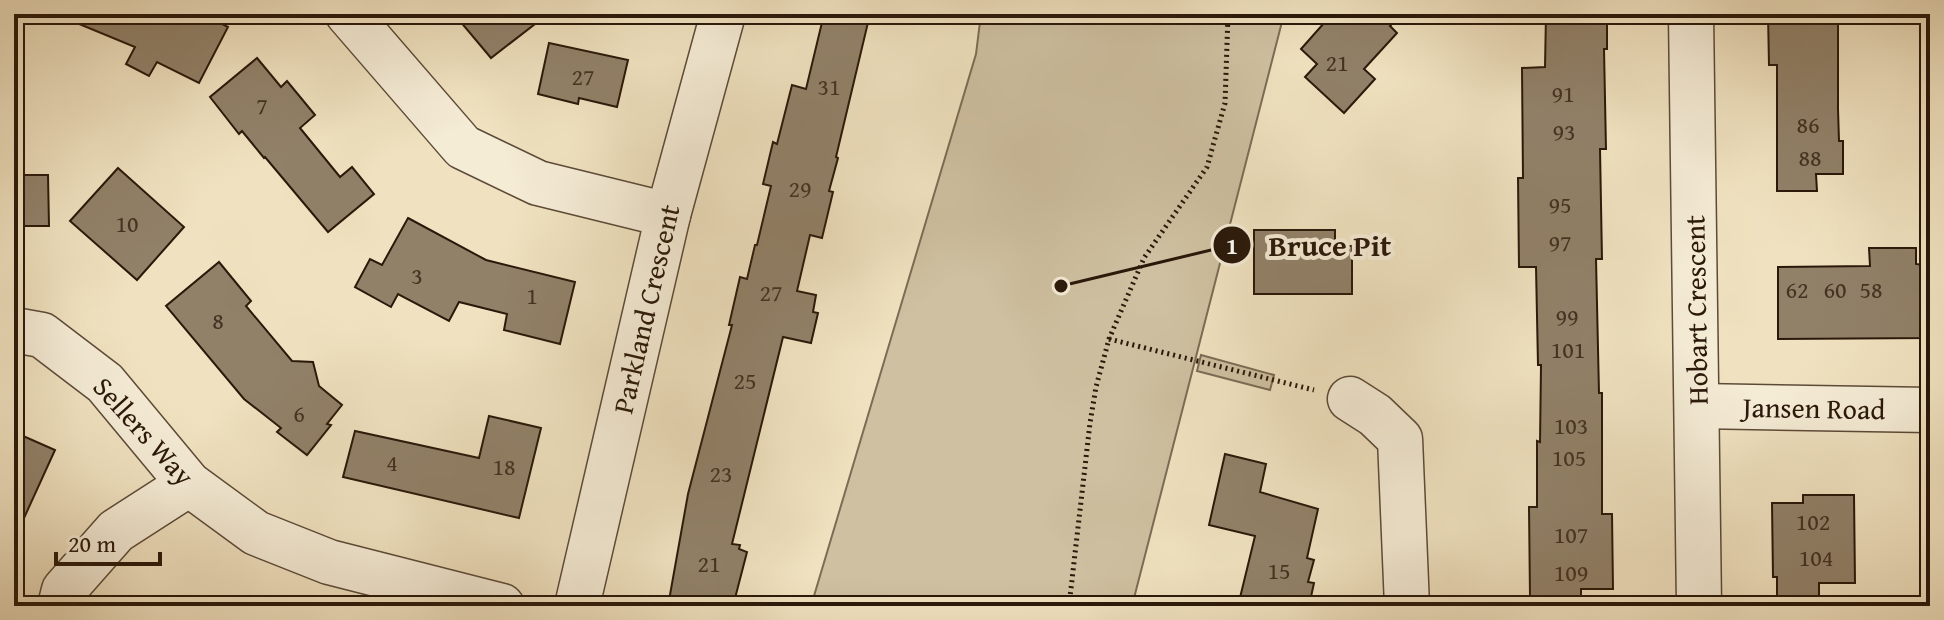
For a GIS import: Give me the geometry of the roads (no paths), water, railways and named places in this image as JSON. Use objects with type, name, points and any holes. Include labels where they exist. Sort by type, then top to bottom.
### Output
[{"type":"street","points":[[348,14],[463,147],[538,183],[668,215]]},
{"type":"street","name":"Parkland Crescent","points":[[577,606],[668,215],[723,14]]},
{"type":"street","name":"Hobart Crescent","points":[[1691,14],[1699,606]]},
{"type":"street","name":"Sellers Way","points":[[14,330],[42,335],[105,383],[189,484],[256,533],[329,562],[502,606]]},
{"type":"street","points":[[1350,399],[1375,415],[1400,439],[1407,606]]},
{"type":"street","name":"Jansen Road","points":[[1698,406],[1930,410]]},
{"type":"street","points":[[60,606],[64,590],[116,531],[189,484]]},
{"type":"place","name":"Bruce Pit","points":[[1061,286]]}]
